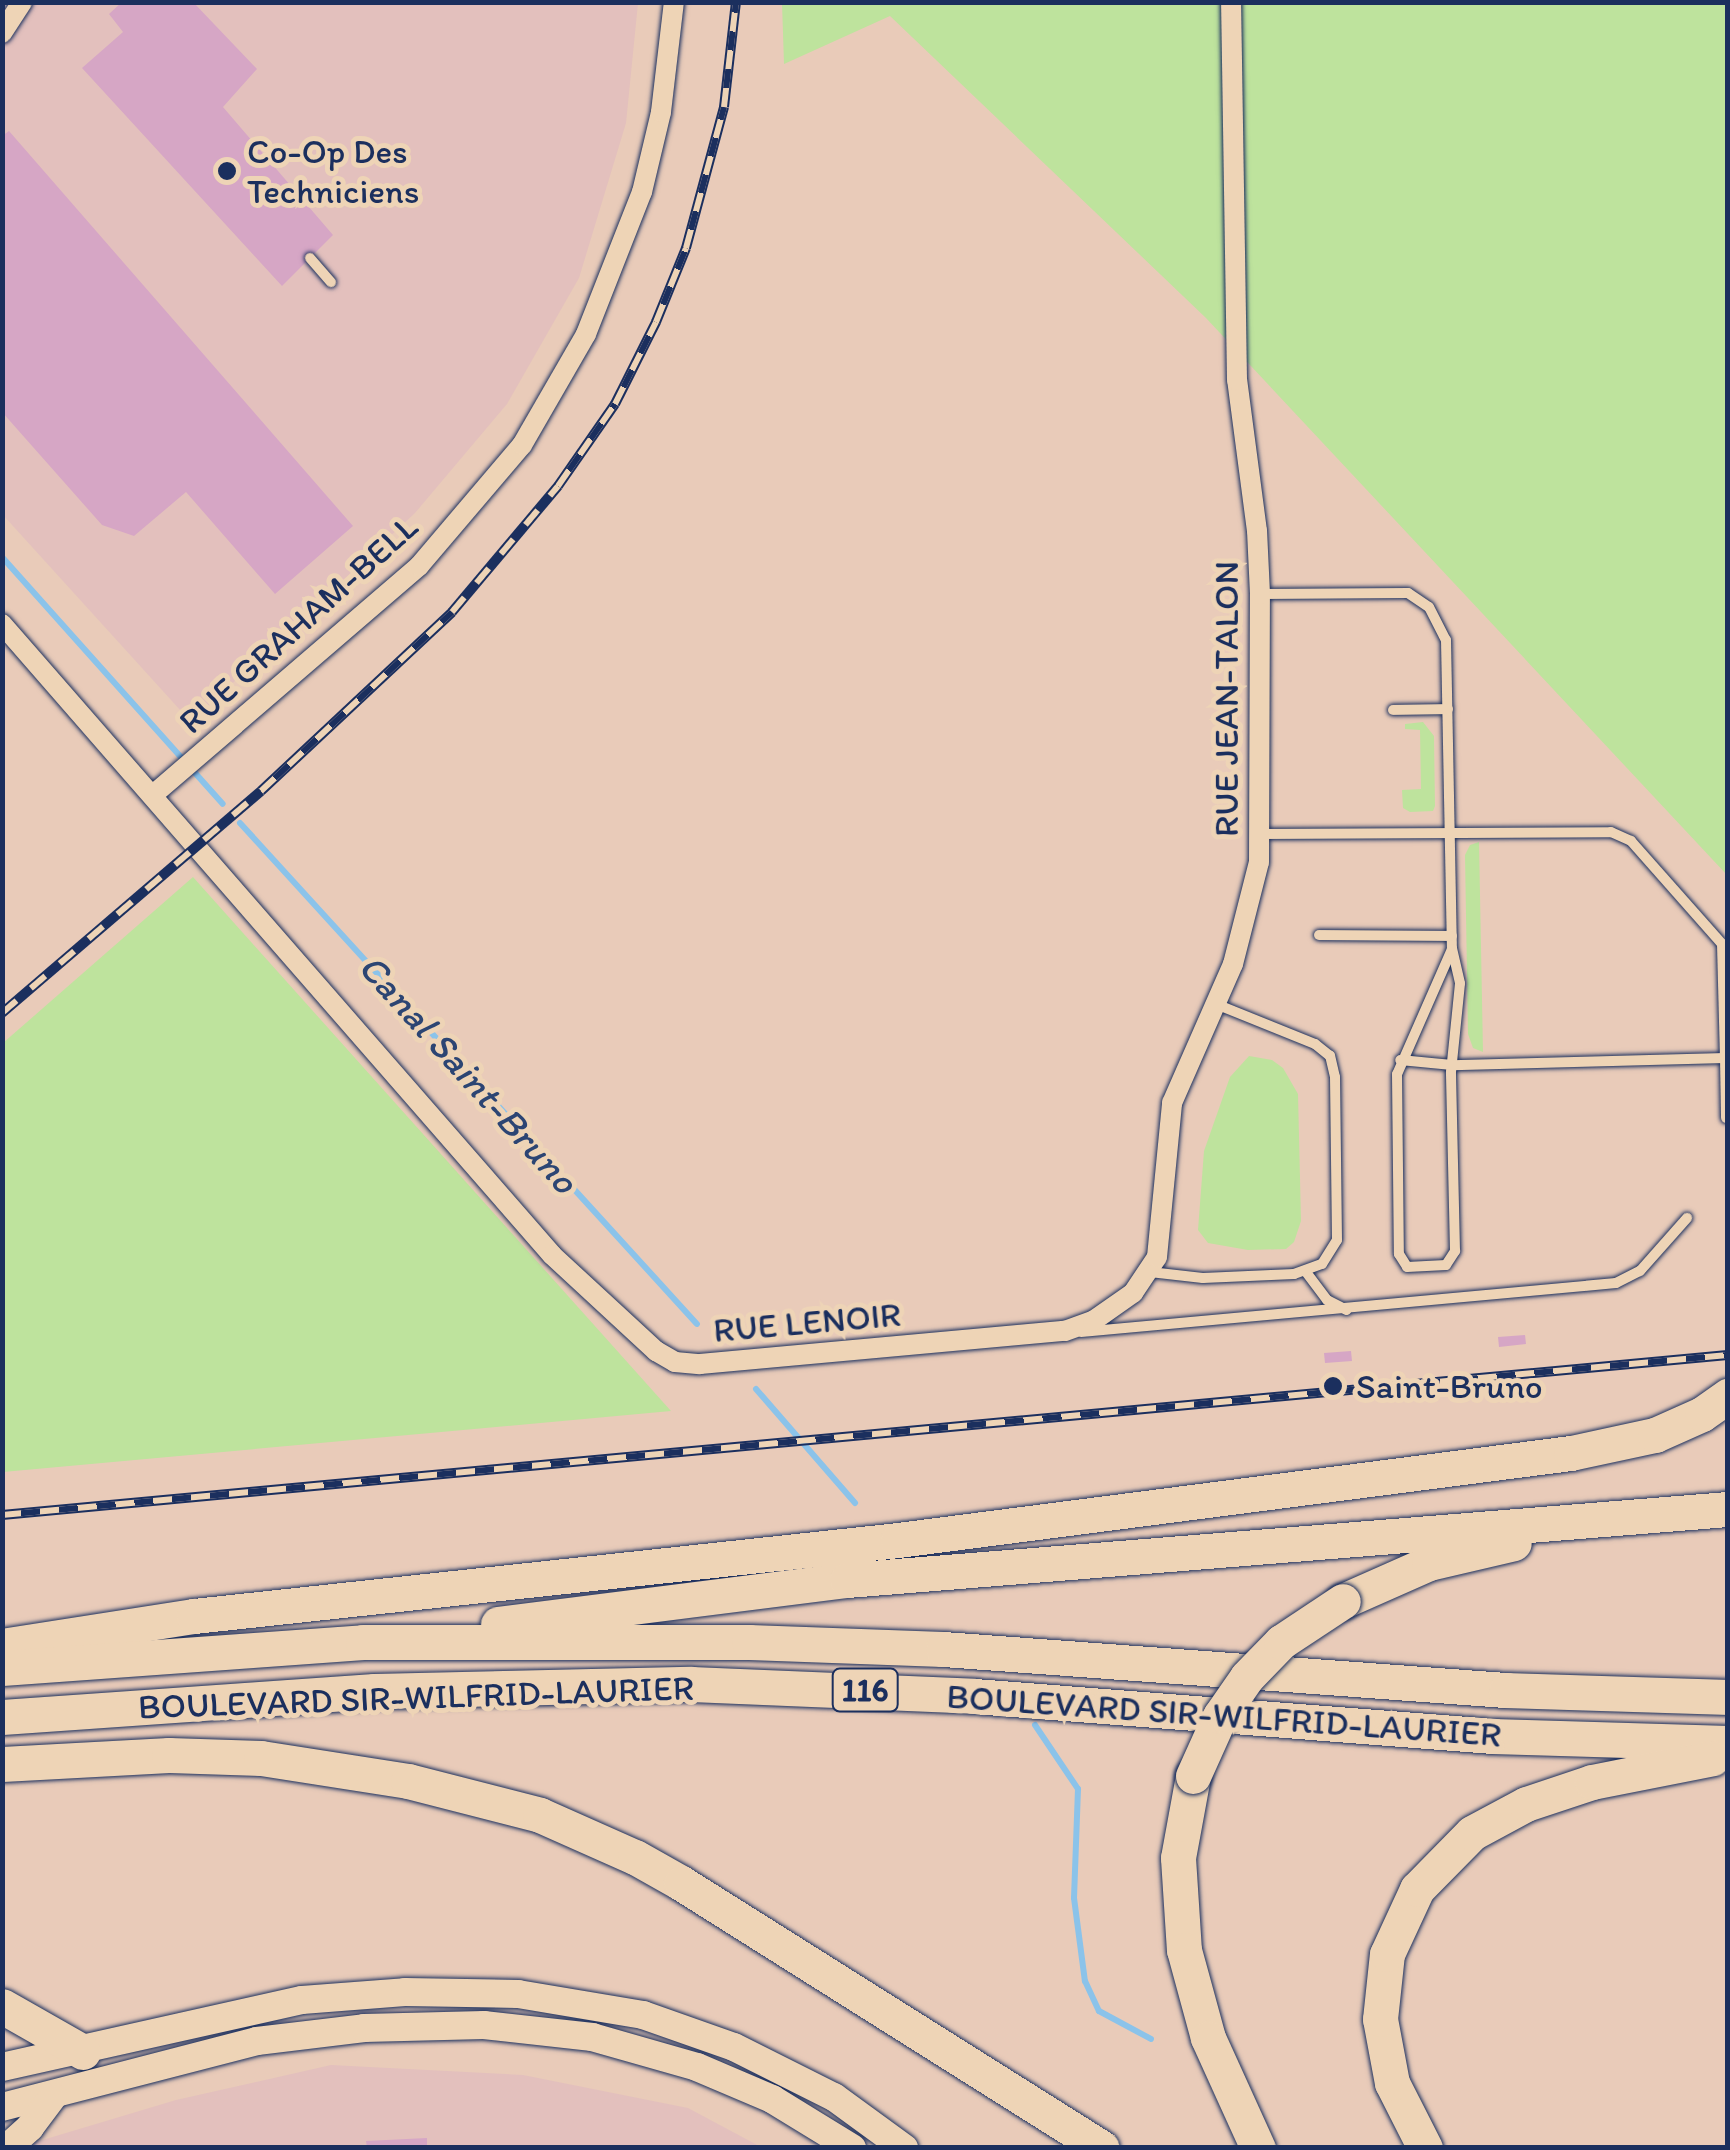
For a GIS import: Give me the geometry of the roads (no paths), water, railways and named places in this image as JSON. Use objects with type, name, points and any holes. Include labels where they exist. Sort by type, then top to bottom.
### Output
[{"type":"highway","points":[[2,1646],[194,1616],[965,1532],[1571,1453],[1656,1436],[1702,1414],[1728,1396]]},
{"type":"highway","points":[[363,1642],[847,1580],[1728,1509]]},
{"type":"highway","points":[[1258,2148],[1208,2038],[1184,1950],[1178,1858],[1193,1776],[1220,1716],[1247,1677],[1292,1634],[1342,1601],[1449,1557],[1633,1519]]},
{"type":"highway","name":"BOULEVARD SIR-WILFRID-LAURIER","points":[[2,1668],[363,1642],[896,1647],[1437,1686],[1728,1697]]},
{"type":"highway","name":"BOULEVARD SIR-WILFRID-LAURIER","points":[[2,1717],[424,1689],[726,1685],[974,1696],[1493,1736],[1728,1743]]},
{"type":"highway","points":[[2,1764],[170,1754],[261,1758],[408,1781],[540,1815],[635,1857],[1102,2148]]},
{"type":"highway","points":[[1426,2148],[1404,2114],[1387,2067],[1380,2003],[1393,1938],[1427,1875],[1480,1827],[1549,1795],[1728,1756]]},
{"type":"highway","points":[[2,2006],[83,2052]]},
{"type":"street","points":[[2,32],[22,2]]},
{"type":"street","name":"RUE GRAHAM-BELL","points":[[154,794],[420,566],[522,444],[586,334],[642,192],[661,112],[674,2]]},
{"type":"street","name":"RUE JEAN-TALON","points":[[1150,1272],[1162,1232],[1172,1104],[1216,1004],[1250,905],[1261,834],[1260,594],[1257,531],[1237,380],[1231,2]]},
{"type":"street","name":"RUE LENOIR","points":[[2,624],[552,1255],[614,1316],[664,1357],[700,1364],[1065,1331]]},
{"type":"street","points":[[1065,1331],[1093,1321],[1122,1303],[1150,1272]]},
{"type":"street","points":[[2,2068],[83,2052],[236,2012],[318,1998],[430,1991],[550,1997],[643,2016],[734,2046],[834,2096],[904,2148]]},
{"type":"street","points":[[2,2106],[258,2041],[397,2026],[497,2026],[592,2037],[697,2067],[782,2104],[852,2148]]},
{"type":"street","points":[[7,2148],[30,2128],[53,2096]]},
{"type":"lane","points":[[310,258],[331,282]]},
{"type":"lane","points":[[1260,594],[1398,590],[1419,598],[1435,615],[1446,640],[1452,949],[1460,983],[1452,1066],[1455,1251],[1446,1265],[1407,1266],[1399,1254],[1396,1088],[1400,1060],[1436,992],[1452,949]]},
{"type":"lane","points":[[1393,710],[1448,709]]},
{"type":"lane","points":[[1261,834],[1582,829],[1611,832],[1632,841],[1722,944],[1726,1118]]},
{"type":"lane","points":[[1320,935],[1452,936]]},
{"type":"lane","points":[[1150,1272],[1203,1278],[1306,1272],[1329,1257],[1337,1240],[1333,1064],[1316,1044],[1216,1004]]},
{"type":"lane","points":[[1400,1060],[1452,1066],[1725,1058]]},
{"type":"lane","name":"RUE LENOIR","points":[[1065,1331],[1110,1332],[1620,1282],[1640,1270],[1687,1218]]},
{"type":"lane","points":[[1306,1272],[1327,1300],[1348,1310]]},
{"type":"waterway","name":"Canal Saint-Bruno","points":[[2,557],[223,804]]},
{"type":"waterway","name":"Canal Saint-Bruno","points":[[240,823],[697,1324]]},
{"type":"waterway","name":"Canal Saint-Bruno","points":[[756,1389],[855,1503]]},
{"type":"waterway","name":"Canal Saint-Bruno","points":[[1035,1725],[1078,1789],[1074,1898],[1085,1981],[1099,2011],[1151,2039]]},
{"type":"railway","points":[[2,1013],[261,791],[452,612],[558,486],[615,404],[656,322],[686,248],[724,107],[736,2]]},
{"type":"railway","points":[[2,1515],[1728,1355]]},
{"type":"place","name":"Co-Op Des Techniciens","points":[[227,171]]},
{"type":"place","name":"Saint-Bruno","points":[[1333,1386]]}]
